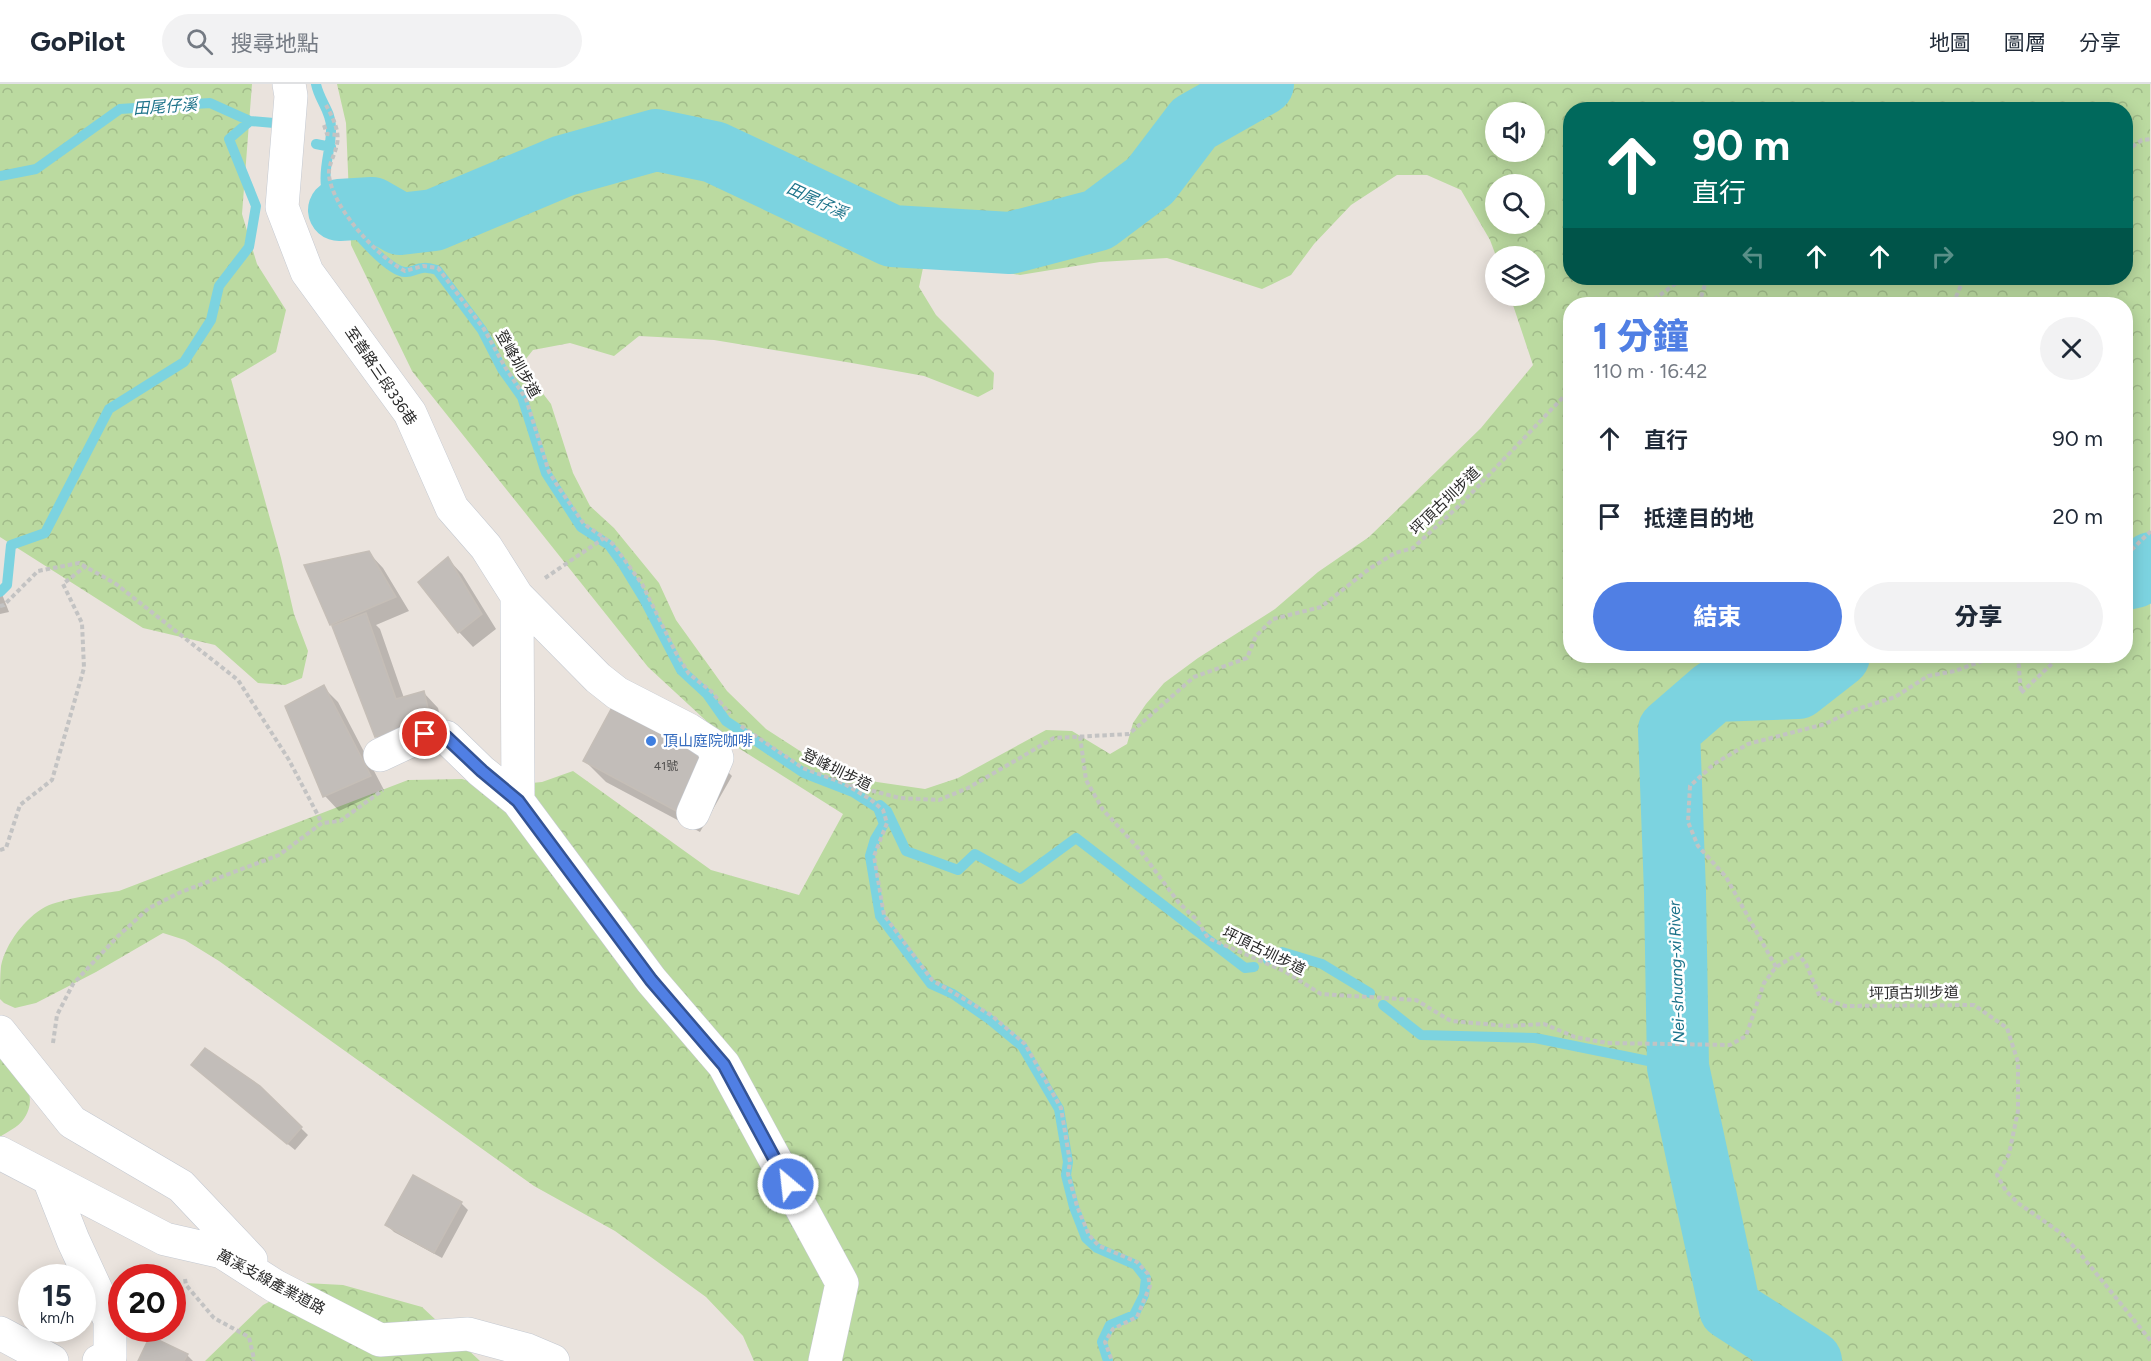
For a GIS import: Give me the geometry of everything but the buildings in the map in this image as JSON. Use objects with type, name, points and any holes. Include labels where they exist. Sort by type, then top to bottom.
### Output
[{"type":"street","name":"至善路三段336巷","points":[[289,84],[291,96],[282,207],[307,272],[410,413],[452,508],[486,547],[517,596],[598,678],[617,693],[689,730],[712,745],[717,758],[693,813]]},
{"type":"street","points":[[517,596],[518,801]]},
{"type":"street","points":[[383,771],[425,734],[446,737],[518,801],[651,980],[724,1065],[842,1283],[825,1361]]},
{"type":"street","points":[[0,1032],[72,1122],[181,1185],[275,1286]]},
{"type":"street","name":"萬溪支線產業道路","points":[[0,1153],[165,1239],[222,1252],[275,1286],[380,1340],[468,1334],[528,1350],[553,1361]]},
{"type":"street","points":[[49,1179],[73,1240],[110,1320],[110,1357],[99,1361]]},
{"type":"street","points":[[0,1334],[52,1361]]},
{"type":"path","points":[[326,103],[338,135],[327,134]]},
{"type":"path","name":"登峰圳步道","points":[[338,135],[338,143],[328,172],[330,187],[350,223],[392,265],[405,271],[423,266],[438,268],[484,328],[526,399],[549,472],[559,488],[584,524],[602,540],[613,544],[642,584],[688,674],[711,691],[732,716]]},
{"type":"path","points":[[2133,146],[2142,140],[2151,139]]},
{"type":"path","points":[[1657,297],[1674,285]]},
{"type":"path","name":"坪頂古圳步道","points":[[843,783],[900,798],[939,800],[968,788],[1054,738],[1129,734],[1194,677],[1247,658],[1256,636],[1273,619],[1321,607],[1369,569],[1395,553],[1413,548],[1463,502],[1563,397]]},
{"type":"path","points":[[2133,548],[2151,531]]},
{"type":"path","points":[[517,596],[602,540]]},
{"type":"path","points":[[0,606],[4,605],[38,571],[79,563],[116,584],[238,680],[289,760],[322,823]]},
{"type":"path","points":[[0,850],[6,848],[20,805],[52,780],[84,668],[82,623],[63,584],[86,566]]},
{"type":"path","points":[[1776,967],[1726,877],[1698,846],[1688,822],[1690,786],[1714,764],[1748,744],[1825,724],[1854,710],[1895,697],[1928,676],[1955,671],[1976,663]]},
{"type":"path","points":[[2019,663],[2021,693],[2053,663]]},
{"type":"path","name":"登峰圳步道","points":[[739,724],[802,768],[843,783],[870,799],[883,810],[887,823],[874,856],[884,915],[932,980],[991,1015],[1025,1044],[1061,1108],[1071,1162],[1068,1174],[1077,1206],[1089,1235],[1100,1246],[1137,1262],[1148,1274],[1150,1286],[1137,1317],[1113,1329],[1105,1342],[1112,1361]]},
{"type":"path","name":"坪頂古圳步道","points":[[1080,736],[1086,780],[1103,810],[1139,849],[1179,903],[1197,920],[1208,938],[1284,971],[1322,994],[1416,1000],[1451,1021],[1508,1026],[1544,1024],[1575,1037],[1607,1043],[1730,1045],[1746,1036],[1764,983],[1776,967],[1798,954],[1806,964],[1820,997],[1845,1006],[1974,1005],[2007,1028],[2018,1062],[2018,1111],[2009,1154],[1997,1174],[2006,1191],[2018,1203],[2061,1233],[2078,1251],[2151,1341]]},
{"type":"path","points":[[48,1092],[50,1059],[57,1015],[73,984],[118,936],[149,908],[181,892],[279,855],[322,823],[340,821],[383,771]]},
{"type":"path","points":[[165,1239],[180,1256],[186,1285],[213,1317],[249,1337],[254,1360]]},
{"type":"green space","points":[[0,84],[252,84],[242,214],[257,264],[286,310],[276,352],[231,379],[281,558],[294,614],[308,651],[302,678],[285,685],[258,683],[215,645],[143,628],[0,537]]},
{"type":"green space","points":[[337,84],[2150,84],[2151,1361],[754,1361],[743,1336],[706,1297],[615,1231],[534,1186],[219,961],[185,940],[163,933],[96,972],[36,1003],[15,1008],[4,1003],[0,999],[0,974],[7,949],[24,924],[45,907],[71,899],[119,891],[408,780],[462,779],[489,787],[542,782],[573,771],[711,870],[799,895],[843,814],[729,742],[648,667],[412,371],[351,245],[346,123]],"holes":[[[1485,174],[1545,174],[1545,234],[1487,234],[1492,246],[1545,246],[1545,306],[1513,306],[1533,365],[1481,428],[1369,537],[1318,572],[1275,609],[1198,658],[1164,683],[1133,723],[1127,744],[1110,754],[1072,731],[1046,730],[958,778],[925,789],[877,782],[831,771],[766,729],[727,691],[676,620],[659,583],[614,528],[590,506],[573,473],[551,404],[521,365],[533,350],[570,343],[614,356],[639,336],[714,340],[924,376],[978,397],[993,389],[994,373],[936,315],[919,287],[923,268],[954,264],[1020,275],[1100,262],[1167,258],[1262,289],[1291,275],[1314,244],[1351,205],[1397,175],[1427,175],[1461,190],[1485,231]]]},
{"type":"green space","points":[[0,1044],[25,1080],[30,1100],[23,1120],[0,1137]]},
{"type":"green space","points":[[305,1283],[343,1285],[422,1307],[480,1361],[205,1361],[263,1305]]},
{"type":"waterway","points":[[316,84],[330,121],[331,134],[325,179],[329,195],[347,222],[372,250],[396,269],[405,272],[425,268],[437,270],[482,330],[502,369],[522,397],[546,473],[581,527],[609,545],[622,563],[644,599],[681,670],[707,694],[726,721],[804,773],[853,792],[878,808],[884,824],[875,839],[870,856],[880,916],[931,984],[953,994],[1022,1046],[1059,1109],[1068,1162],[1066,1175],[1074,1207],[1086,1238],[1097,1248],[1136,1265],[1146,1278],[1144,1295],[1134,1315],[1110,1325],[1102,1342],[1108,1361]]},
{"type":"waterway","name":"田尾仔溪","points":[[339,210],[372,208],[400,224],[434,220],[563,166],[656,140],[714,152],[892,236],[1010,243],[1098,220],[1150,181],[1194,123],[1263,84]]},
{"type":"waterway","name":"田尾仔溪","points":[[0,176],[36,169],[120,109],[210,103],[250,121],[274,123]]},
{"type":"waterway","points":[[0,592],[7,585],[11,545],[45,533],[109,409],[184,362],[211,320],[219,286],[249,247],[256,206],[229,139],[250,121]]},
{"type":"waterway","name":"田尾仔溪","points":[[316,144],[331,147]]},
{"type":"waterway","name":"Nei-shuang-xi River","points":[[2133,577],[2151,563]]},
{"type":"waterway","name":"Nei-shuang-xi River","points":[[1811,1361],[1730,1309],[1678,1067],[1669,730],[1714,691],[1798,688],[1830,663]]},
{"type":"waterway","points":[[880,805],[887,811],[906,851],[958,870],[975,854],[1020,879],[1076,838],[1245,968],[1254,967]]},
{"type":"waterway","points":[[1268,960],[1282,952],[1322,964],[1370,993]]},
{"type":"waterway","points":[[1383,1005],[1421,1035],[1535,1038],[1678,1067]]},
{"type":"place","name":"頂山庭院咖啡","points":[[651,741]]},
{"type":"route","points":[[425,734],[446,737],[518,801],[651,980],[724,1065],[788,1184]]}]
